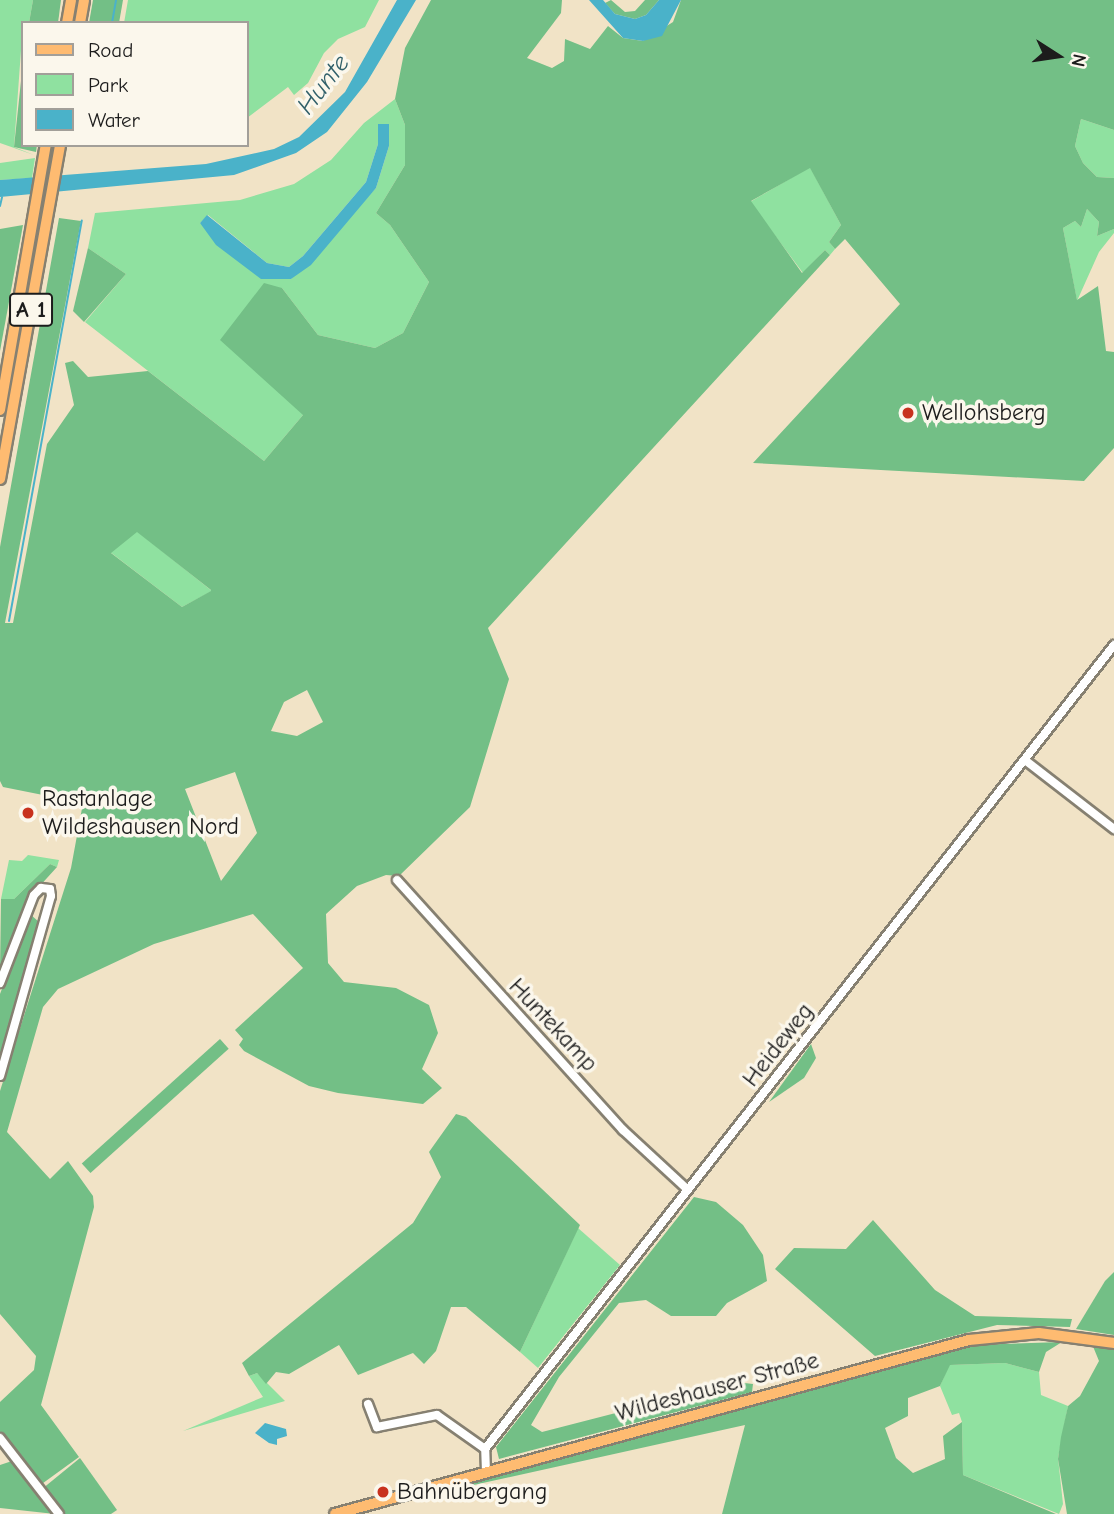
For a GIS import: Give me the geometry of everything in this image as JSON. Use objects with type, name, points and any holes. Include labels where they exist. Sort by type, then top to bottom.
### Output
[{"type":"highway","points":[[67,21],[71,0]]},
{"type":"highway","points":[[80,21],[84,0]]},
{"type":"highway","name":"A 1","points":[[0,410],[46,147]]},
{"type":"highway","name":"A 1","points":[[0,479],[60,147]]},
{"type":"main road","name":"Wildeshauser Straße","points":[[335,1514],[982,1338],[1039,1333],[1114,1343]]},
{"type":"street","name":"Heideweg","points":[[485,1449],[1114,645]]},
{"type":"street","points":[[1025,760],[1114,829]]},
{"type":"street","name":"Huntekamp","points":[[397,880],[623,1130],[688,1190]]},
{"type":"street","points":[[0,983],[34,895],[41,888],[50,889],[52,894],[0,1076]]},
{"type":"street","points":[[368,1404],[377,1427],[437,1415],[485,1449],[486,1472]]},
{"type":"street","points":[[0,1438],[59,1514]]},
{"type":"green space","points":[[0,0],[33,0],[29,21],[21,21],[14,147],[34,155],[0,143]]},
{"type":"green space","points":[[33,0],[61,0],[58,21],[29,21]]},
{"type":"green space","points":[[93,0],[123,0],[119,21],[89,21]]},
{"type":"green space","points":[[128,0],[379,0],[365,27],[338,39],[324,53],[308,83],[294,95],[288,87],[248,117],[248,21],[124,21]]},
{"type":"green space","points":[[431,0],[562,0],[561,13],[527,58],[552,68],[564,61],[565,39],[590,49],[608,26],[623,38],[643,41],[673,22],[681,0],[1114,0],[1114,130],[1081,119],[1075,146],[1083,163],[1097,177],[1114,178],[1114,229],[1097,236],[1099,222],[1087,209],[1081,227],[1075,221],[1063,228],[1077,300],[1098,286],[1106,351],[1114,352],[1114,448],[1084,481],[753,463],[900,304],[845,239],[835,249],[829,242],[841,225],[810,168],[751,201],[802,273],[825,250],[830,255],[488,628],[509,679],[470,807],[399,876],[386,875],[357,886],[326,914],[328,963],[344,982],[396,988],[429,1005],[438,1033],[422,1069],[442,1088],[423,1104],[338,1093],[309,1086],[244,1051],[239,1045],[243,1039],[235,1030],[303,968],[253,914],[154,944],[58,989],[43,1007],[7,1132],[50,1179],[68,1161],[93,1196],[94,1207],[41,1405],[79,1457],[39,1486],[0,1435],[0,1402],[34,1370],[36,1356],[0,1314],[0,1091],[71,868],[83,803],[3,787],[0,781],[0,547],[59,218],[81,221],[5,623],[13,623],[47,444],[74,405],[65,363],[73,361],[88,377],[148,371],[264,461],[303,415],[220,340],[264,283],[282,288],[318,335],[375,348],[403,333],[429,282],[390,225],[376,213],[405,165],[405,125],[395,99],[405,48]],"holes":[[[137,532],[211,590],[211,591],[182,607],[111,553]],[[307,690],[323,722],[297,736],[271,731],[284,702]],[[235,772],[257,833],[221,881],[185,789]]]},
{"type":"green space","points":[[611,0],[625,12],[635,11],[645,0],[659,0],[646,15],[635,19],[615,14],[605,3]]},
{"type":"green space","points":[[21,81],[21,147],[37,147],[36,152],[14,147]]},
{"type":"green space","points":[[395,99],[405,125],[405,165],[376,213],[390,225],[429,282],[403,333],[375,348],[318,335],[282,288],[303,415],[264,461],[85,322],[126,274],[88,248],[95,213],[240,200],[294,184],[331,160],[364,123]],"holes":[[[378,124],[389,146],[376,188],[291,279],[200,223],[208,215],[267,263],[289,267],[303,256],[366,182],[378,144]]]},
{"type":"green space","points":[[1081,119],[1114,130],[1114,178],[1097,177],[1083,163],[1075,146]]},
{"type":"green space","points":[[35,158],[32,178],[0,180],[0,163]]},
{"type":"green space","points":[[810,167],[841,225],[829,242],[835,249],[830,255],[825,250],[803,273],[750,202]]},
{"type":"green space","points":[[1087,209],[1099,222],[1097,236],[1114,229],[1114,233],[1099,252],[1077,301],[1063,228],[1075,221],[1081,227]]},
{"type":"green space","points":[[23,225],[0,351],[0,229]]},
{"type":"green space","points":[[88,248],[126,274],[84,322],[73,311]]},
{"type":"green space","points":[[137,531],[212,591],[182,607],[110,552]]},
{"type":"green space","points":[[28,855],[59,860],[57,867],[50,864],[14,899],[1,899],[9,860],[22,861]]},
{"type":"green space","points":[[50,864],[57,867],[27,900],[0,973],[1,899],[14,899]]},
{"type":"green space","points":[[30,914],[40,923],[0,1062],[0,994]]},
{"type":"green space","points":[[220,1039],[229,1049],[90,1173],[82,1163]]},
{"type":"green space","points":[[811,1044],[816,1058],[804,1078],[769,1102]]},
{"type":"green space","points":[[456,1114],[466,1117],[580,1225],[520,1352],[466,1307],[451,1307],[436,1351],[424,1364],[413,1353],[358,1375],[339,1345],[289,1374],[276,1372],[266,1384],[257,1373],[249,1376],[242,1363],[413,1223],[441,1177],[429,1152]]},
{"type":"green space","points":[[694,1197],[716,1202],[743,1225],[763,1255],[767,1281],[727,1303],[716,1316],[671,1316],[646,1300],[619,1303],[559,1377],[531,1425],[542,1432],[736,1382],[753,1384],[752,1392],[499,1459],[496,1447]]},
{"type":"green space","points":[[873,1220],[935,1290],[975,1316],[1072,1319],[1070,1327],[997,1325],[875,1356],[775,1269],[794,1248],[846,1249]]},
{"type":"green space","points":[[578,1228],[620,1265],[538,1368],[520,1352]]},
{"type":"green space","points":[[1114,1272],[1114,1335],[1076,1329],[1105,1281]]},
{"type":"green space","points":[[1062,1342],[1046,1352],[1039,1372],[1005,1363],[950,1365],[940,1386],[908,1398],[908,1416],[885,1428],[896,1458],[913,1473],[945,1459],[943,1436],[962,1422],[963,1475],[1056,1514],[722,1514],[745,1425],[469,1486],[469,1480],[971,1345]]},
{"type":"green space","points":[[1092,1344],[1114,1347],[1114,1514],[1067,1514],[1058,1459],[1061,1437],[1068,1406],[1080,1396],[1099,1361]]},
{"type":"green space","points":[[1005,1363],[1039,1372],[1041,1395],[1068,1406],[1058,1458],[1063,1504],[1059,1514],[963,1475],[962,1422],[959,1413],[952,1415],[940,1386],[949,1365]]},
{"type":"green space","points":[[257,1373],[285,1401],[183,1431],[263,1397],[249,1376]]},
{"type":"green space","points":[[80,1458],[117,1510],[111,1514],[64,1514],[42,1489]]},
{"type":"green space","points":[[15,1460],[55,1514],[0,1508],[0,1465]]},
{"type":"water","points":[[397,0],[416,0],[367,82],[327,132],[296,153],[234,175],[0,197],[0,180],[206,164],[274,149],[299,137],[345,92]]},
{"type":"water","points":[[589,0],[603,0],[615,14],[635,19],[646,15],[659,0],[681,0],[662,36],[643,41],[623,38]]},
{"type":"water","points":[[378,124],[389,124],[389,146],[376,188],[311,265],[291,279],[261,279],[216,245],[200,223],[207,215],[267,263],[289,267],[303,256],[366,182],[378,144]]},
{"type":"water","points":[[265,1423],[286,1429],[287,1436],[277,1439],[277,1445],[269,1443],[255,1433]]},
{"type":"waterway","points":[[112,21],[116,0]]},
{"type":"waterway","points":[[0,206],[2,197]]},
{"type":"waterway","points":[[9,621],[82,221]]},
{"type":"place","name":"Wellohsberg","points":[[908,413]]},
{"type":"place","name":"Rastanlage Wildeshausen Nord","points":[[28,813]]},
{"type":"place","name":"Bahnübergang","points":[[383,1492]]},
{"type":"water label","name":"Hunte","points":[[324,85]]}]
